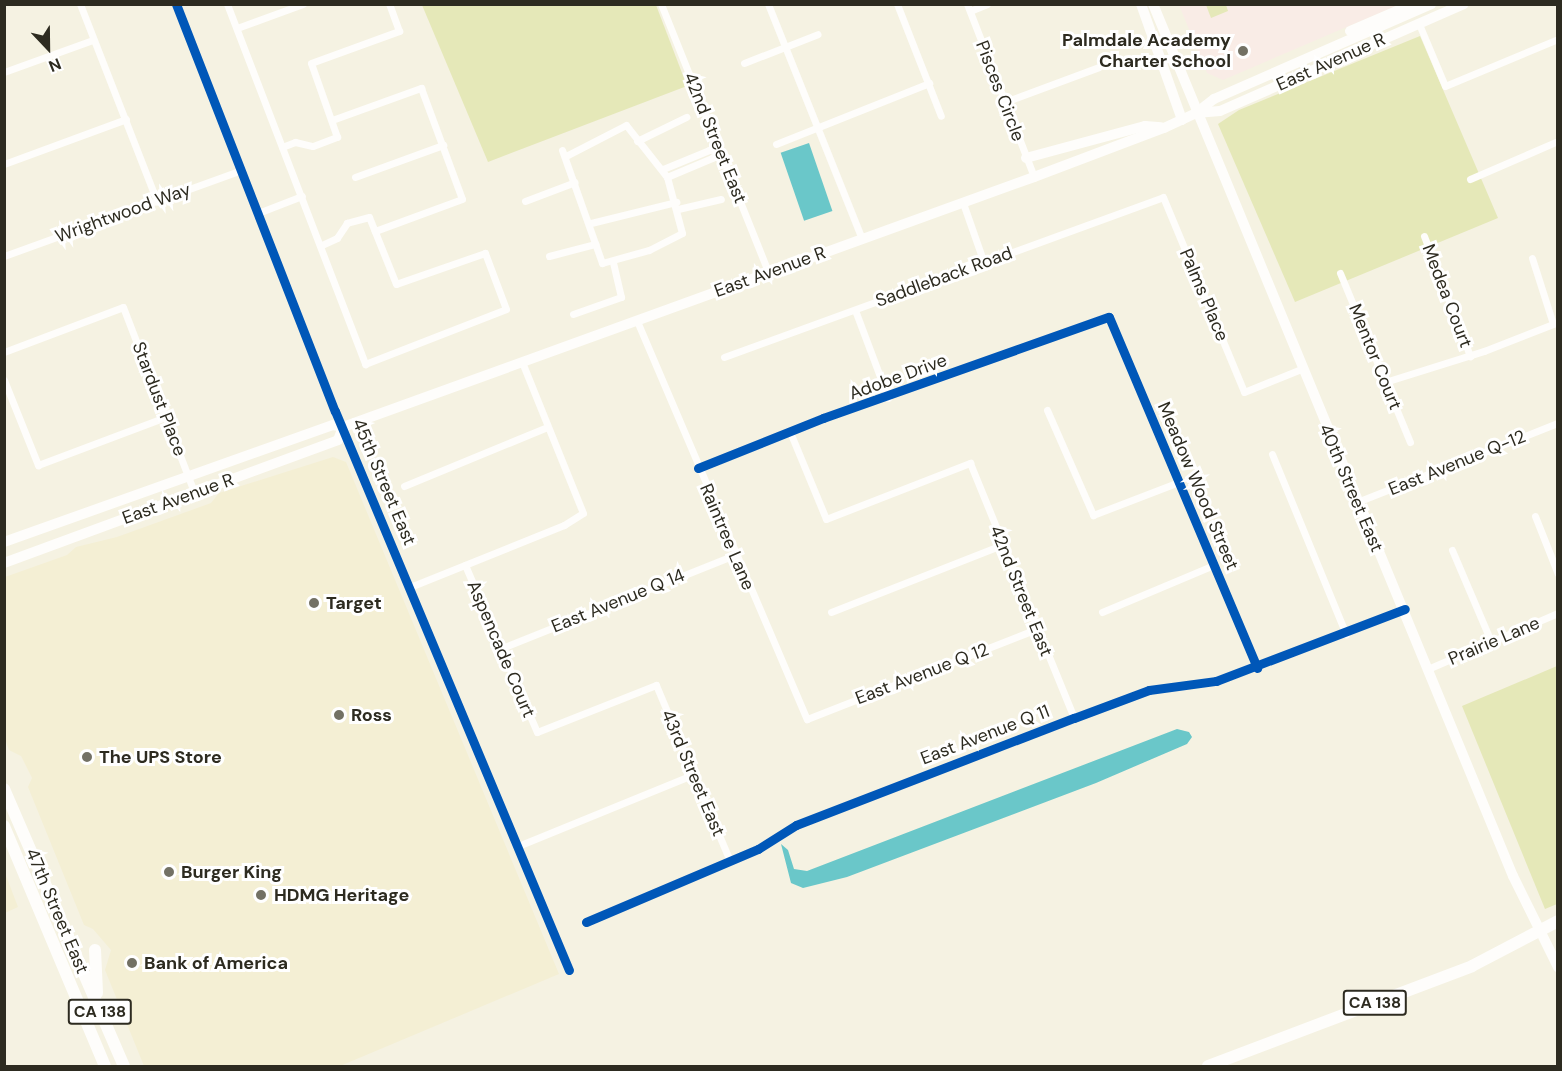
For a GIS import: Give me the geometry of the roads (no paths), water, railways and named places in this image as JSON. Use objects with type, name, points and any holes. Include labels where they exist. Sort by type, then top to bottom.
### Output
[{"type":"highway","name":"47th Street East","points":[[4,789],[124,1066]]},
{"type":"highway","points":[[4,805],[44,897],[55,907]]},
{"type":"highway","name":"47th Street East","points":[[4,826],[105,1066]]},
{"type":"highway","name":"CA 138","points":[[1208,1066],[1472,966],[1557,921]]},
{"type":"highway","points":[[95,950],[96,991],[125,1057],[124,1066]]},
{"type":"main road","points":[[1141,4],[1182,120]]},
{"type":"main road","points":[[1350,31],[1413,4]]},
{"type":"main road","name":"East Avenue R","points":[[4,542],[333,425],[343,427],[1164,128],[1196,113],[1214,99],[1431,4]]},
{"type":"main road","points":[[1356,51],[1368,40],[1447,4]]},
{"type":"main road","name":"East Avenue R","points":[[1196,113],[1220,111],[1464,4]]},
{"type":"main road","name":"40th Street East","points":[[1155,6],[1196,113],[1301,369],[1430,668],[1539,932],[1557,968]]},
{"type":"main road","points":[[1026,158],[1145,126],[1164,128]]},
{"type":"main road","name":"East Avenue R","points":[[4,563],[338,440],[343,427]]},
{"type":"street","points":[[80,4],[157,201]]},
{"type":"street","name":"45th Street East","points":[[176,4],[343,427],[569,970]]},
{"type":"street","points":[[227,4],[322,245],[365,364],[506,309],[485,253],[396,284],[369,217],[347,223],[337,238],[322,245]]},
{"type":"street","points":[[237,28],[303,4]]},
{"type":"street","points":[[282,147],[295,142],[313,146],[338,137],[311,63],[399,32],[389,4]]},
{"type":"street","name":"42nd Street East","points":[[661,4],[768,272]]},
{"type":"street","points":[[768,4],[862,239]]},
{"type":"street","points":[[897,4],[941,116]]},
{"type":"street","points":[[968,8],[987,4]]},
{"type":"street","name":"Pisces Circle","points":[[968,8],[1034,177]]},
{"type":"street","points":[[1419,24],[1445,86],[1557,39]]},
{"type":"street","points":[[744,63],[818,34]]},
{"type":"street","points":[[4,72],[93,40]]},
{"type":"street","points":[[1005,102],[1099,68]]},
{"type":"street","points":[[776,144],[928,83]]},
{"type":"street","points":[[332,120],[422,88],[462,199],[375,231]]},
{"type":"street","points":[[637,141],[686,117]]},
{"type":"street","points":[[4,164],[126,119]]},
{"type":"street","points":[[626,125],[637,141],[663,169],[667,177],[677,206],[682,234],[613,262],[602,263],[591,223],[564,153],[626,125]]},
{"type":"street","points":[[1470,178],[1557,141]]},
{"type":"street","points":[[355,177],[442,145]]},
{"type":"street","points":[[663,169],[709,150],[720,150]]},
{"type":"street","points":[[667,177],[712,158],[720,150]]},
{"type":"street","name":"Wrightwood Way","points":[[4,256],[241,170]]},
{"type":"street","points":[[525,201],[575,182]]},
{"type":"street","points":[[258,213],[302,196]]},
{"type":"street","name":"Palms Place","points":[[1163,197],[1244,392],[1301,369]]},
{"type":"street","name":"Saddleback Road","points":[[724,357],[1163,197]]},
{"type":"street","points":[[591,223],[721,199]]},
{"type":"street","points":[[963,203],[984,263]]},
{"type":"street","name":"Medea Court","points":[[1424,236],[1470,356]]},
{"type":"street","points":[[549,256],[595,244]]},
{"type":"street","points":[[1385,382],[1470,356],[1555,323],[1532,258]]},
{"type":"street","points":[[573,314],[621,297],[613,262]]},
{"type":"street","name":"Mentor Court","points":[[1340,273],[1410,442]]},
{"type":"street","name":"Stardust Place","points":[[4,352],[123,307],[194,492]]},
{"type":"street","points":[[855,310],[888,398]]},
{"type":"street","name":"Adobe Drive","points":[[698,468],[790,432],[1109,317]]},
{"type":"street","name":"Meadow Wood Street","points":[[1109,317],[1257,668]]},
{"type":"street","name":"Raintree Lane","points":[[637,321],[807,719]]},
{"type":"street","points":[[410,587],[564,525],[583,513],[522,362]]},
{"type":"street","points":[[4,380],[38,465],[166,417]]},
{"type":"street","points":[[1047,410],[1093,515],[1179,482]]},
{"type":"street","name":"East Avenue Q-12","points":[[1357,502],[1557,423]]},
{"type":"street","points":[[404,486],[547,427]]},
{"type":"street","name":"42nd Street East","points":[[790,432],[826,519],[970,463],[1074,718]]},
{"type":"street","points":[[1272,454],[1346,634]]},
{"type":"street","points":[[1534,516],[1557,574]]},
{"type":"street","points":[[831,612],[1002,545]]},
{"type":"street","points":[[1452,550],[1492,644]]},
{"type":"street","name":"East Avenue Q 14","points":[[502,648],[735,555]]},
{"type":"street","name":"Aspencade Court","points":[[465,565],[537,732],[656,685]]},
{"type":"street","points":[[1102,612],[1214,565]]},
{"type":"street","name":"East Avenue Q 11","points":[[586,922],[758,849],[796,825],[1074,718],[1149,690],[1216,681],[1257,668],[1405,609]]},
{"type":"street","name":"Prairie Lane","points":[[1430,668],[1492,644],[1557,613]]},
{"type":"street","name":"East Avenue Q 12","points":[[807,719],[1037,629]]},
{"type":"street","name":"43rd Street East","points":[[656,685],[730,861]]},
{"type":"street","points":[[518,846],[694,774]]},
{"type":"water","points":[[809,143],[832,211],[804,221],[781,153]]},
{"type":"water","points":[[1177,729],[1189,732],[1192,737],[1187,744],[1096,783],[847,877],[803,888],[791,883],[781,844],[788,850],[794,869],[807,871]]},
{"type":"place","name":"Palmdale Academy Charter School","points":[[1243,51]]},
{"type":"place","name":"Target","points":[[314,603]]},
{"type":"place","name":"Ross","points":[[339,715]]},
{"type":"place","name":"The UPS Store","points":[[87,757]]},
{"type":"place","name":"Burger King","points":[[169,872]]},
{"type":"place","name":"HDMG Heritage","points":[[261,895]]},
{"type":"place","name":"Bank of America","points":[[132,963]]}]
